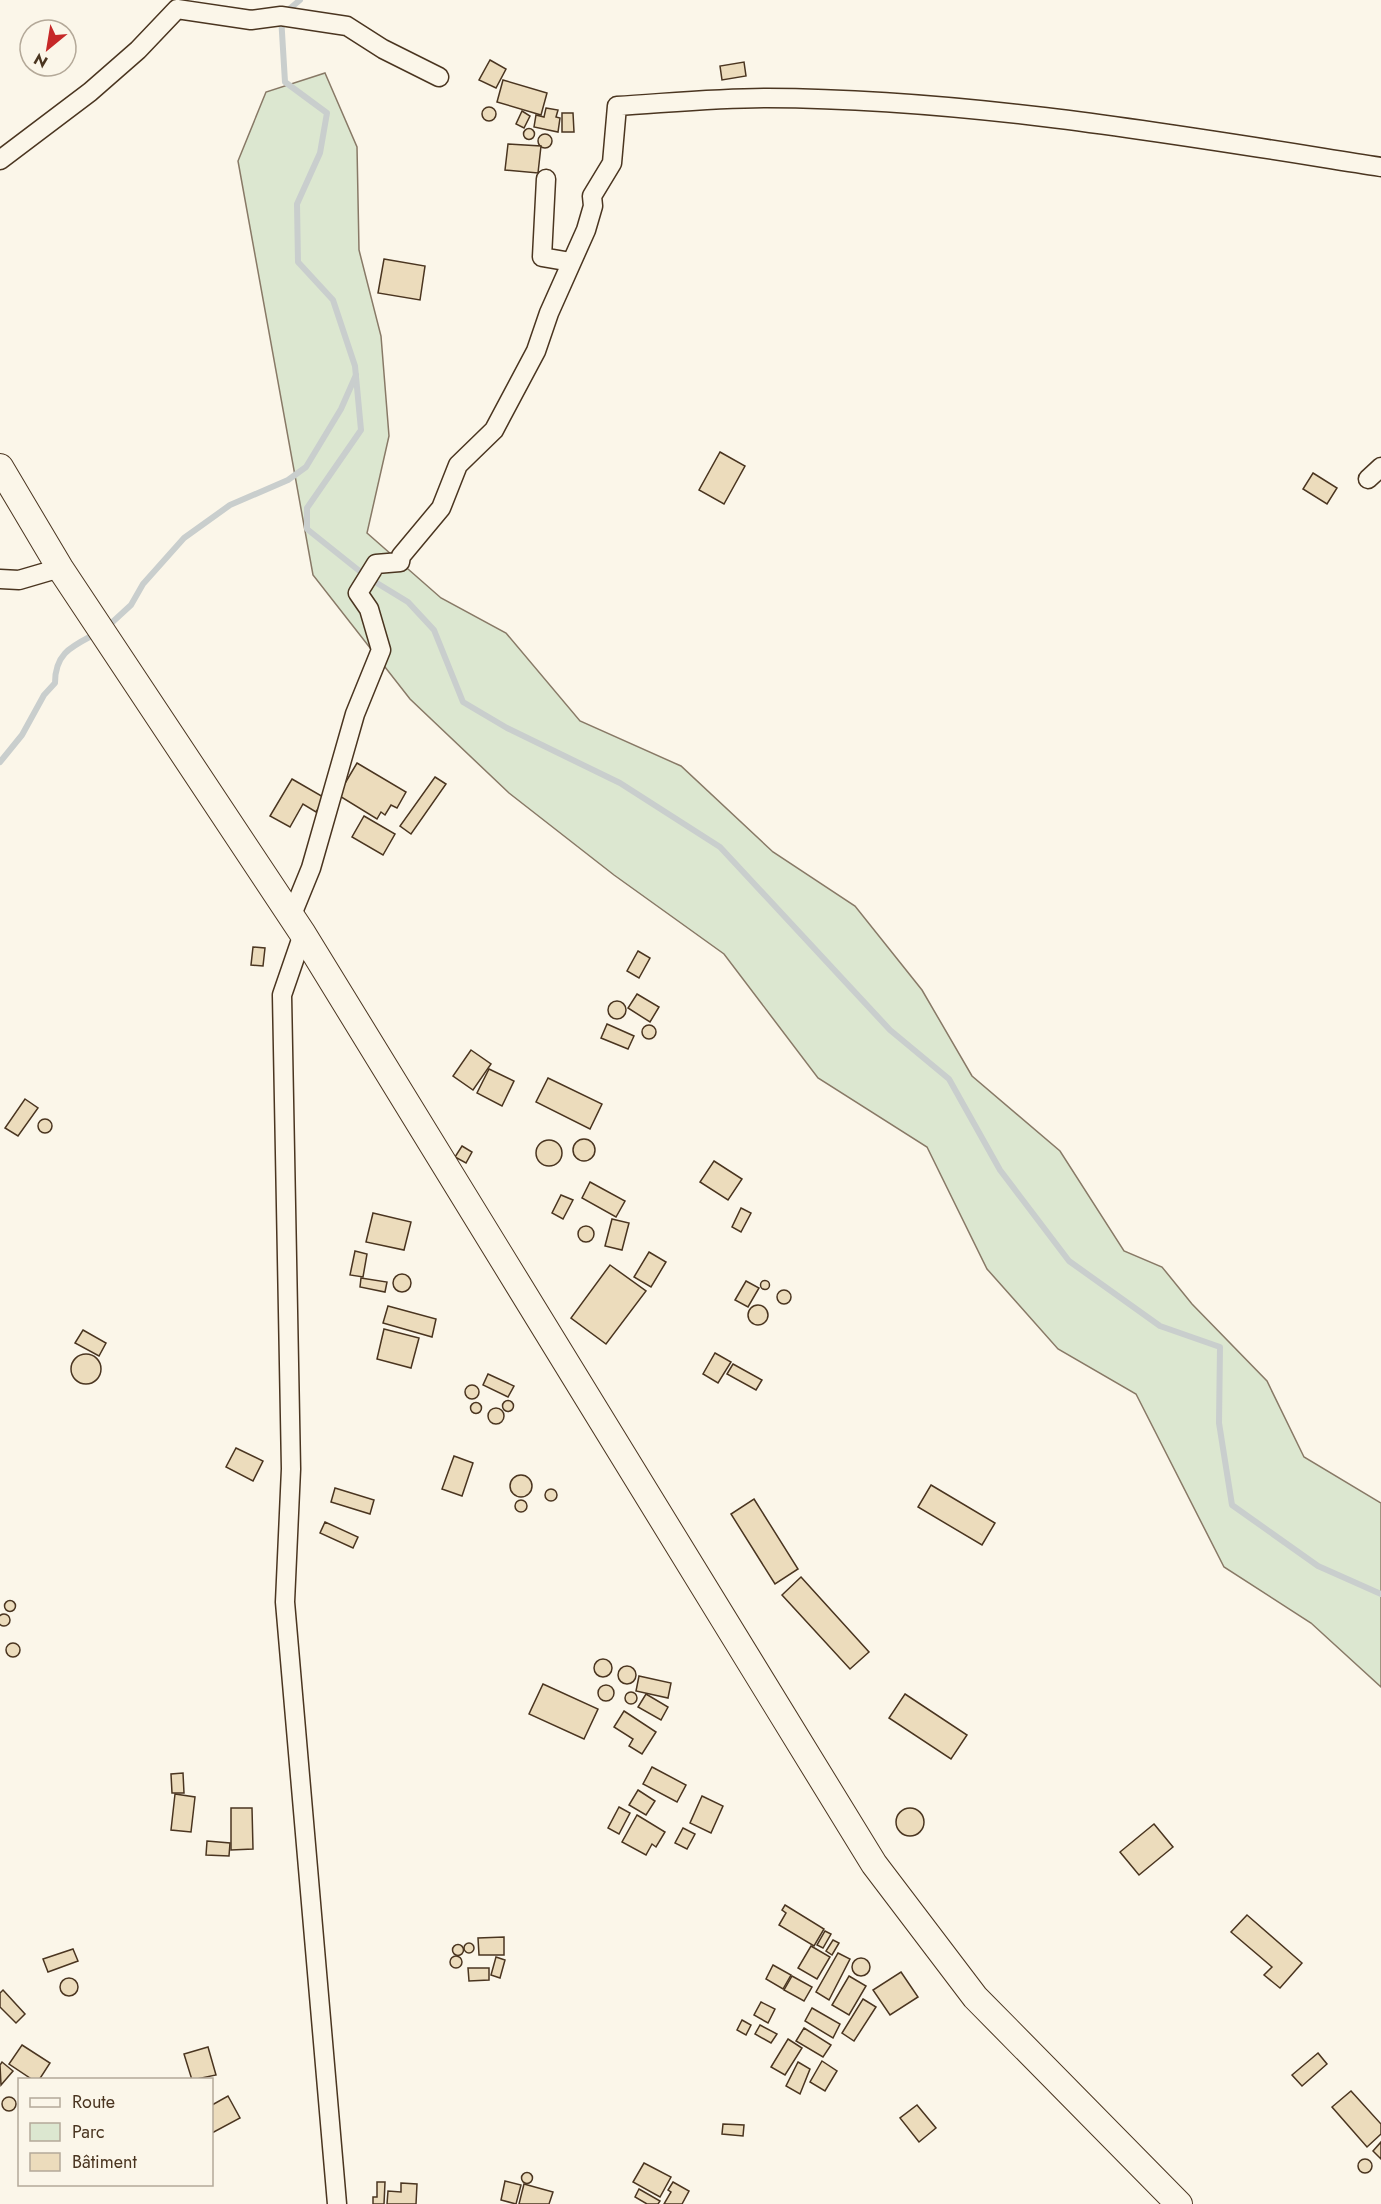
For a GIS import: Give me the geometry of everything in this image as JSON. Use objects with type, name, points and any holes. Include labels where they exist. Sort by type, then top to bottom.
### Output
[{"type":"main road","points":[[0,468],[91,616],[297,926],[874,1864],[975,1997],[1179,2204]]},
{"type":"street","points":[[0,160],[90,92],[138,50],[177,9],[251,20],[281,16],[347,26],[383,49],[439,77]]},
{"type":"street","points":[[338,2204],[285,1602],[291,1469],[282,995],[311,868],[355,714],[381,650],[369,609],[358,593],[376,564],[400,562],[401,556],[441,508],[458,465],[494,430],[536,351],[549,313],[593,206],[592,196],[612,163],[617,106],[766,98],[944,107],[1131,128],[1381,167]]},
{"type":"street","points":[[546,180],[542,257],[571,262]]},
{"type":"street","points":[[0,579],[19,580],[60,568]]},
{"type":"green space","points":[[325,73],[357,147],[359,250],[381,336],[389,436],[367,533],[441,598],[506,633],[580,721],[681,766],[773,852],[855,906],[922,990],[972,1076],[1060,1151],[1124,1251],[1162,1267],[1192,1304],[1267,1381],[1304,1457],[1381,1503],[1381,1687],[1311,1623],[1224,1567],[1136,1394],[1058,1349],[987,1269],[927,1147],[818,1078],[724,954],[614,875],[509,793],[410,699],[313,575],[238,161],[266,92]]},
{"type":"building","points":[[490,60],[506,69],[496,88],[479,80]]},
{"type":"building","points":[[744,62],[746,76],[722,80],[720,66]]},
{"type":"building","points":[[503,80],[547,93],[541,115],[497,102]]},
{"type":"building","points":[[486,107],[492,107],[496,114],[492,121],[486,121],[482,117],[482,111]]},
{"type":"building","points":[[546,108],[558,110],[556,117],[560,118],[558,132],[534,127],[536,115],[544,117]]},
{"type":"building","points":[[522,111],[530,116],[524,128],[516,124]]},
{"type":"building","points":[[562,113],[573,113],[574,132],[562,132]]},
{"type":"building","points":[[529,128],[535,134],[529,140],[523,134]]},
{"type":"building","points":[[542,134],[548,134],[552,141],[548,148],[542,148],[538,144],[538,138]]},
{"type":"building","points":[[508,144],[541,146],[538,173],[505,170]]},
{"type":"building","points":[[384,259],[425,266],[420,300],[378,293]]},
{"type":"building","points":[[720,452],[745,466],[724,504],[699,490]]},
{"type":"building","points":[[1313,473],[1337,488],[1327,504],[1303,489]]},
{"type":"building","points":[[357,763],[406,792],[397,808],[391,805],[385,815],[381,812],[377,819],[338,795]]},
{"type":"building","points":[[435,777],[446,784],[411,834],[400,826]]},
{"type":"building","points":[[292,779],[325,798],[316,812],[303,804],[290,827],[270,816]]},
{"type":"building","points":[[364,816],[395,834],[383,855],[352,837]]},
{"type":"building","points":[[253,947],[265,948],[263,966],[251,965]]},
{"type":"building","points":[[638,951],[650,958],[639,978],[627,971]]},
{"type":"building","points":[[637,994],[659,1007],[650,1022],[628,1008]]},
{"type":"building","points":[[617,1001],[623,1004],[626,1010],[623,1016],[617,1019],[611,1016],[608,1010],[611,1004]]},
{"type":"building","points":[[607,1024],[634,1036],[628,1049],[601,1038]]},
{"type":"building","points":[[649,1025],[654,1027],[656,1032],[654,1037],[649,1039],[644,1037],[642,1032],[644,1027]]},
{"type":"building","points":[[471,1050],[491,1064],[473,1090],[453,1076]]},
{"type":"building","points":[[489,1069],[514,1081],[502,1106],[477,1093]]},
{"type":"building","points":[[548,1078],[602,1104],[590,1129],[536,1102]]},
{"type":"building","points":[[25,1099],[38,1108],[18,1136],[5,1128]]},
{"type":"building","points":[[42,1119],[48,1119],[52,1126],[48,1133],[42,1133],[38,1129],[38,1123]]},
{"type":"building","points":[[584,1139],[592,1142],[595,1150],[592,1158],[584,1161],[576,1158],[573,1150],[576,1142]]},
{"type":"building","points":[[549,1140],[558,1144],[562,1153],[558,1162],[549,1166],[540,1162],[536,1153],[540,1144]]},
{"type":"building","points":[[462,1146],[472,1152],[466,1163],[455,1157]]},
{"type":"building","points":[[714,1161],[742,1179],[728,1200],[700,1182]]},
{"type":"building","points":[[590,1182],[625,1201],[616,1217],[582,1198]]},
{"type":"building","points":[[561,1195],[573,1200],[563,1219],[552,1213]]},
{"type":"building","points":[[741,1208],[751,1213],[741,1232],[732,1227]]},
{"type":"building","points":[[373,1213],[411,1222],[404,1250],[366,1242]]},
{"type":"building","points":[[612,1219],[629,1223],[622,1250],[605,1246]]},
{"type":"building","points":[[583,1226],[589,1226],[594,1234],[592,1240],[583,1242],[578,1237],[578,1231]]},
{"type":"building","points":[[355,1251],[367,1254],[363,1277],[350,1275]]},
{"type":"building","points":[[649,1252],[666,1262],[651,1287],[634,1277]]},
{"type":"building","points":[[610,1265],[646,1291],[606,1344],[571,1318]]},
{"type":"building","points":[[402,1274],[408,1277],[411,1283],[408,1289],[402,1292],[396,1289],[393,1283],[396,1277]]},
{"type":"building","points":[[361,1278],[387,1282],[385,1292],[360,1287]]},
{"type":"building","points":[[765,1280],[770,1285],[765,1290],[760,1285]]},
{"type":"building","points":[[746,1281],[759,1288],[748,1307],[735,1300]]},
{"type":"building","points":[[781,1290],[787,1290],[791,1297],[787,1304],[781,1304],[777,1300],[777,1294]]},
{"type":"building","points":[[754,1305],[762,1305],[768,1311],[768,1319],[762,1325],[754,1325],[748,1319],[748,1311]]},
{"type":"building","points":[[388,1306],[436,1319],[432,1337],[383,1323]]},
{"type":"building","points":[[384,1329],[419,1338],[411,1368],[377,1359]]},
{"type":"building","points":[[83,1330],[106,1343],[99,1356],[75,1343]]},
{"type":"building","points":[[715,1353],[731,1362],[718,1383],[703,1374]]},
{"type":"building","points":[[86,1354],[92,1355],[100,1363],[100,1375],[92,1383],[86,1384],[80,1383],[72,1375],[71,1369],[72,1363],[80,1355]]},
{"type":"building","points":[[733,1364],[762,1380],[756,1390],[727,1374]]},
{"type":"building","points":[[488,1374],[514,1386],[508,1397],[483,1385]]},
{"type":"building","points":[[469,1385],[475,1385],[479,1392],[475,1399],[469,1399],[465,1395],[465,1389]]},
{"type":"building","points":[[508,1401],[512,1402],[512,1410],[508,1411],[504,1410],[503,1406],[504,1402]]},
{"type":"building","points":[[476,1402],[482,1408],[476,1414],[470,1408]]},
{"type":"building","points":[[496,1408],[502,1410],[504,1416],[502,1422],[496,1424],[490,1422],[488,1416],[490,1410]]},
{"type":"building","points":[[236,1448],[263,1461],[253,1481],[226,1467]]},
{"type":"building","points":[[454,1456],[473,1463],[462,1496],[442,1489]]},
{"type":"building","points":[[521,1475],[529,1478],[532,1486],[529,1494],[521,1497],[513,1494],[510,1486],[513,1478]]},
{"type":"building","points":[[931,1485],[995,1523],[982,1545],[918,1507]]},
{"type":"building","points":[[335,1488],[374,1500],[370,1514],[331,1502]]},
{"type":"building","points":[[553,1489],[557,1495],[553,1501],[549,1501],[545,1493]]},
{"type":"building","points":[[754,1499],[798,1569],[775,1584],[731,1514]]},
{"type":"building","points":[[521,1500],[527,1506],[521,1512],[515,1506]]},
{"type":"building","points":[[325,1522],[358,1537],[353,1548],[320,1533]]},
{"type":"building","points":[[801,1577],[869,1652],[850,1669],[782,1595]]},
{"type":"building","points":[[10,1601],[14,1602],[14,1610],[10,1611],[6,1610],[5,1606],[6,1602]]},
{"type":"building","points":[[2,1614],[10,1618],[6,1626],[-1,1623],[-1,1617]]},
{"type":"building","points":[[13,1643],[18,1645],[20,1650],[18,1655],[13,1657],[8,1655],[6,1650],[8,1645]]},
{"type":"building","points":[[599,1659],[607,1659],[612,1664],[610,1675],[599,1677],[594,1672],[594,1664]]},
{"type":"building","points":[[627,1666],[633,1669],[636,1675],[633,1681],[627,1684],[621,1681],[618,1675],[621,1669]]},
{"type":"building","points":[[639,1676],[671,1683],[668,1698],[636,1691]]},
{"type":"building","points":[[543,1684],[598,1709],[584,1739],[529,1714]]},
{"type":"building","points":[[606,1685],[612,1687],[614,1693],[612,1699],[606,1701],[600,1699],[598,1693],[600,1687]]},
{"type":"building","points":[[633,1692],[636,1693],[636,1703],[629,1704],[626,1703],[625,1696],[626,1693]]},
{"type":"building","points":[[646,1694],[668,1707],[661,1720],[638,1707]]},
{"type":"building","points":[[905,1694],[967,1735],[951,1759],[889,1718]]},
{"type":"building","points":[[624,1711],[656,1732],[642,1754],[629,1746],[633,1739],[614,1727]]},
{"type":"building","points":[[652,1767],[686,1785],[677,1802],[643,1784]]},
{"type":"building","points":[[183,1773],[184,1793],[172,1793],[171,1774]]},
{"type":"building","points":[[638,1790],[655,1801],[646,1815],[629,1805]]},
{"type":"building","points":[[175,1794],[195,1797],[191,1832],[171,1830]]},
{"type":"building","points":[[702,1796],[723,1806],[711,1833],[690,1823]]},
{"type":"building","points":[[619,1807],[630,1813],[619,1834],[608,1828]]},
{"type":"building","points":[[231,1808],[252,1808],[253,1849],[231,1850]]},
{"type":"building","points":[[910,1808],[920,1812],[924,1822],[920,1832],[910,1836],[900,1832],[896,1822],[900,1812]]},
{"type":"building","points":[[637,1815],[665,1832],[656,1847],[652,1844],[646,1855],[622,1842]]},
{"type":"building","points":[[1154,1824],[1173,1847],[1139,1875],[1120,1852]]},
{"type":"building","points":[[683,1828],[695,1834],[687,1849],[675,1843]]},
{"type":"building","points":[[207,1841],[230,1843],[229,1856],[206,1855]]},
{"type":"building","points":[[785,1905],[824,1929],[814,1946],[779,1925],[786,1913],[782,1910]]},
{"type":"building","points":[[1247,1915],[1302,1963],[1280,1988],[1264,1975],[1272,1967],[1231,1932]]},
{"type":"building","points":[[825,1931],[831,1934],[823,1948],[817,1945]]},
{"type":"building","points":[[504,1937],[504,1955],[479,1955],[478,1938]]},
{"type":"building","points":[[833,1940],[839,1943],[832,1955],[826,1951]]},
{"type":"building","points":[[469,1943],[473,1944],[473,1952],[469,1953],[465,1952],[464,1948],[465,1944]]},
{"type":"building","points":[[458,1944],[464,1950],[458,1956],[452,1950]]},
{"type":"building","points":[[811,1946],[830,1957],[817,1979],[798,1968]]},
{"type":"building","points":[[73,1949],[78,1961],[48,1972],[43,1959]]},
{"type":"building","points":[[838,1953],[850,1959],[829,2000],[816,1992]]},
{"type":"building","points":[[456,1956],[462,1962],[456,1968],[450,1962]]},
{"type":"building","points":[[496,1957],[505,1960],[500,1978],[491,1975]]},
{"type":"building","points":[[857,1958],[865,1958],[870,1963],[868,1974],[857,1976],[852,1971],[852,1963]]},
{"type":"building","points":[[773,1965],[791,1975],[783,1989],[766,1979]]},
{"type":"building","points":[[468,1968],[489,1968],[489,1980],[469,1981]]},
{"type":"building","points":[[901,1972],[918,1997],[890,2015],[873,1990]]},
{"type":"building","points":[[792,1976],[812,1987],[804,2001],[784,1990]]},
{"type":"building","points":[[849,1976],[866,1986],[849,2015],[832,2005]]},
{"type":"building","points":[[69,1978],[75,1981],[78,1987],[75,1993],[69,1996],[63,1993],[60,1987],[63,1981]]},
{"type":"building","points":[[3,1990],[25,2014],[16,2023],[0,2007],[0,1993]]},
{"type":"building","points":[[863,1999],[876,2007],[854,2041],[842,2033]]},
{"type":"building","points":[[761,2002],[775,2009],[768,2023],[754,2015]]},
{"type":"building","points":[[812,2008],[840,2024],[833,2038],[805,2021]]},
{"type":"building","points":[[742,2020],[751,2025],[746,2035],[737,2030]]},
{"type":"building","points":[[760,2025],[777,2034],[771,2043],[755,2034]]},
{"type":"building","points":[[804,2028],[831,2045],[823,2057],[796,2041]]},
{"type":"building","points":[[788,2039],[802,2048],[785,2075],[771,2067]]},
{"type":"building","points":[[22,2045],[50,2063],[40,2078],[30,2078],[9,2064]]},
{"type":"building","points":[[208,2047],[216,2075],[191,2078],[184,2054]]},
{"type":"building","points":[[1318,2053],[1327,2064],[1302,2086],[1292,2075]]},
{"type":"building","points":[[822,2061],[837,2071],[825,2091],[810,2082]]},
{"type":"building","points":[[2,2062],[13,2071],[1,2085],[0,2065]]},
{"type":"building","points":[[798,2062],[810,2069],[800,2094],[786,2086]]},
{"type":"building","points":[[1351,2091],[1381,2124],[1381,2134],[1367,2147],[1332,2107]]},
{"type":"building","points":[[228,2096],[240,2118],[213,2132],[213,2104]]},
{"type":"building","points":[[9,2097],[14,2099],[16,2104],[14,2109],[9,2111],[4,2109],[2,2104],[4,2099]]},
{"type":"building","points":[[917,2105],[936,2128],[919,2142],[900,2118]]},
{"type":"building","points":[[723,2124],[744,2125],[743,2136],[722,2134]]},
{"type":"building","points":[[1381,2142],[1381,2159],[1373,2151]]},
{"type":"building","points":[[1362,2159],[1368,2159],[1372,2166],[1368,2173],[1362,2173],[1358,2169],[1358,2163]]},
{"type":"building","points":[[644,2163],[671,2177],[660,2197],[633,2182]]},
{"type":"building","points":[[527,2172],[533,2178],[527,2184],[521,2178]]},
{"type":"building","points":[[505,2181],[521,2185],[516,2204],[501,2200]]},
{"type":"building","points":[[377,2182],[385,2182],[384,2204],[373,2204],[373,2197],[377,2197]]},
{"type":"building","points":[[673,2182],[689,2191],[682,2204],[664,2204],[671,2192],[668,2190]]},
{"type":"building","points":[[401,2183],[417,2184],[416,2204],[387,2204],[388,2191],[401,2192]]},
{"type":"building","points":[[524,2184],[553,2192],[549,2204],[519,2204]]},
{"type":"building","points":[[639,2189],[660,2201],[658,2204],[647,2204],[635,2197]]},
{"type":"waterway","points":[[300,0],[281,16],[285,82],[327,113],[320,153],[297,204],[298,262],[333,300],[355,366],[361,430],[307,508],[307,529],[367,577],[408,602],[434,630],[463,702],[507,728],[620,783],[720,847],[890,1030],[949,1079],[1000,1170],[1069,1261],[1160,1326],[1220,1347],[1219,1423],[1232,1505],[1318,1566],[1381,1594]]},
{"type":"waterway","points":[[106,628],[131,605],[143,584],[184,538],[230,505],[288,480],[306,467],[341,409],[356,375]]},
{"type":"waterway","points":[[0,762],[22,735],[44,695],[55,683],[58,664],[62,657],[73,646],[97,633]]}]
